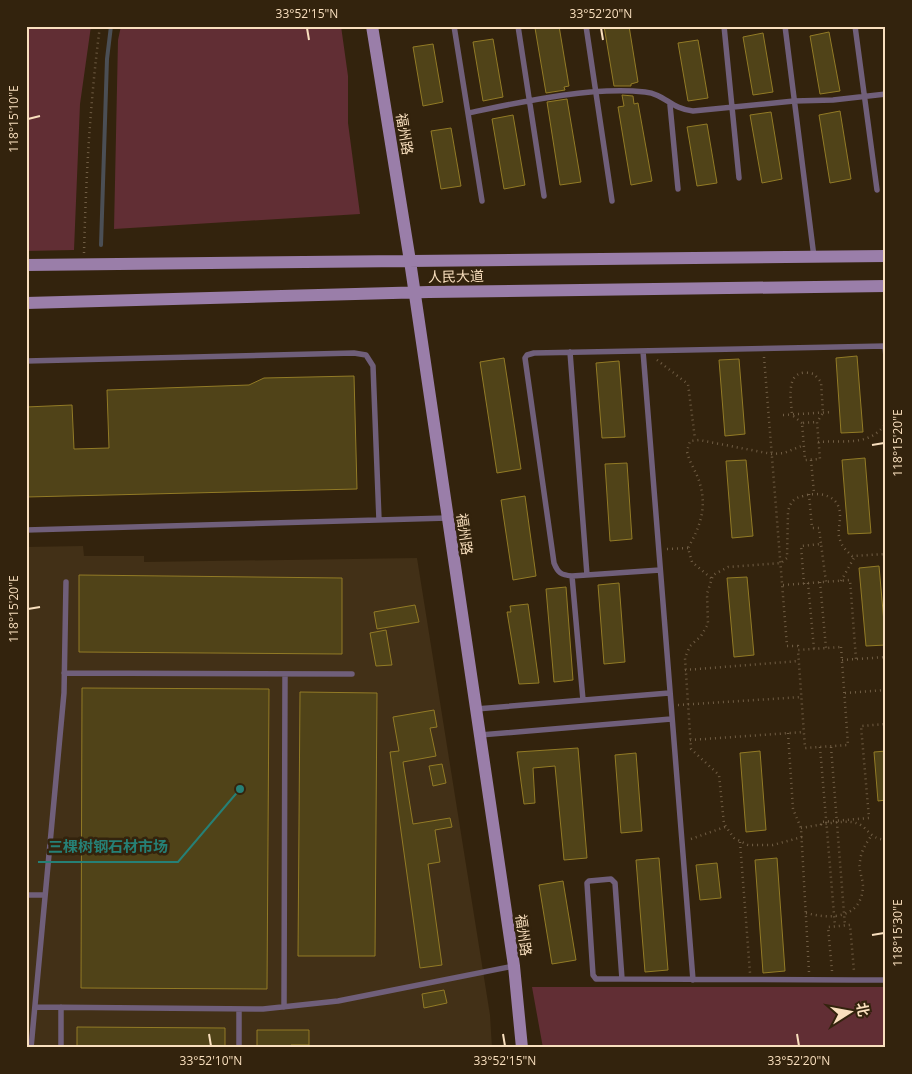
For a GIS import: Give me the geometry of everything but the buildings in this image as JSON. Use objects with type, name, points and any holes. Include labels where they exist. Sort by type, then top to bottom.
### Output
[{"type":"street","name":"福州路","points":[[372,26],[415,292],[514,966],[522,1048]]},
{"type":"street","name":"人民大道","points":[[26,265],[886,256]]},
{"type":"street","name":"人民大道","points":[[26,303],[415,292],[886,286]]},
{"type":"lane","points":[[454,26],[482,201]]},
{"type":"lane","points":[[518,26],[544,196]]},
{"type":"lane","points":[[586,26],[612,201]]},
{"type":"lane","points":[[675,26],[690,26]]},
{"type":"lane","points":[[724,26],[739,178]]},
{"type":"lane","points":[[785,26],[814,257]]},
{"type":"lane","points":[[855,26],[877,190]]},
{"type":"lane","points":[[468,113],[529,100],[596,93],[645,92],[659,95],[670,105],[681,110],[693,112],[794,101],[833,100],[886,94]]},
{"type":"lane","points":[[670,105],[678,189]]},
{"type":"lane","points":[[660,570],[572,576],[561,574],[554,563],[525,358],[534,353],[885,346],[886,357]]},
{"type":"lane","points":[[643,351],[693,980]]},
{"type":"lane","points":[[570,352],[587,575]]},
{"type":"lane","points":[[26,361],[354,353],[366,355],[373,366],[379,520]]},
{"type":"lane","points":[[26,530],[448,518]]},
{"type":"lane","points":[[572,576],[583,700]]},
{"type":"lane","points":[[32,1048],[64,673],[66,582]]},
{"type":"lane","points":[[64,673],[352,674]]},
{"type":"lane","points":[[284,1007],[285,674]]},
{"type":"lane","points":[[476,708],[669,693]]},
{"type":"lane","points":[[480,735],[672,719]]},
{"type":"lane","points":[[622,980],[615,883],[611,880],[590,881],[587,883],[592,975],[596,979],[622,980],[886,980]]},
{"type":"lane","points":[[26,895],[45,895]]},
{"type":"lane","points":[[35,1007],[239,1009],[284,1007],[338,1001],[514,966]]},
{"type":"lane","points":[[61,1007],[61,1048]]},
{"type":"lane","points":[[239,1009],[239,1048]]},
{"type":"path","points":[[83,264],[88,185],[87,142],[100,26]]},
{"type":"path","points":[[764,348],[787,646],[798,646],[798,650],[802,696],[805,748],[848,745],[841,647],[798,650]]},
{"type":"path","points":[[643,351],[671,369],[688,384],[695,439]]},
{"type":"path","points":[[802,423],[805,460],[820,459],[817,422],[823,413],[822,382],[819,377],[809,372],[803,373],[792,380],[790,387],[792,415],[802,423],[817,422]]},
{"type":"path","points":[[783,415],[831,412]]},
{"type":"path","points":[[818,442],[866,440],[881,430],[886,423]]},
{"type":"path","points":[[711,578],[692,562],[688,548],[700,526],[702,518],[700,484],[687,451],[687,445],[695,439],[772,454],[784,453],[804,445]]},
{"type":"path","points":[[811,460],[814,494]]},
{"type":"path","points":[[809,494],[812,528],[819,528],[826,582]]},
{"type":"path","points":[[802,837],[774,845],[748,845],[734,838],[725,827],[719,775],[694,753],[690,740],[685,670],[686,653],[708,624],[707,594],[711,578],[719,570],[728,567],[781,563],[787,558],[789,505],[798,497],[809,494],[826,495],[837,503],[840,508],[838,534],[840,542],[855,556],[886,554]]},
{"type":"path","points":[[804,584],[801,546],[822,544]]},
{"type":"path","points":[[658,550],[688,548]]},
{"type":"path","points":[[841,581],[855,556]]},
{"type":"path","points":[[783,586],[850,580],[856,659]]},
{"type":"path","points":[[820,582],[826,648]]},
{"type":"path","points":[[808,583],[814,649]]},
{"type":"path","points":[[842,660],[886,657]]},
{"type":"path","points":[[685,670],[799,661]]},
{"type":"path","points":[[845,693],[886,690]]},
{"type":"path","points":[[670,706],[802,696]]},
{"type":"path","points":[[801,828],[822,826],[821,822],[826,824],[869,818],[861,726],[886,724]]},
{"type":"path","points":[[690,740],[804,732]]},
{"type":"path","points":[[788,733],[793,809],[801,828],[802,837],[809,980]]},
{"type":"path","points":[[831,746],[845,926]]},
{"type":"path","points":[[820,747],[835,926]]},
{"type":"path","points":[[836,822],[858,823],[871,836],[886,840]]},
{"type":"path","points":[[682,842],[725,827]]},
{"type":"path","points":[[806,914],[834,918],[844,915],[860,900],[863,884],[860,861],[871,836]]},
{"type":"path","points":[[740,842],[751,980]]},
{"type":"path","points":[[833,980],[828,927],[850,925],[854,980]]},
{"type":"shaded area","points":[[26,26],[91,26],[80,104],[74,250],[26,251]]},
{"type":"shaded area","points":[[121,26],[341,26],[348,76],[348,123],[360,214],[114,229],[118,40]]},
{"type":"shaded area","points":[[83,546],[84,556],[144,556],[144,562],[417,558],[490,1015],[492,1048],[26,1048],[26,547]]},
{"type":"shaded area","points":[[532,987],[886,987],[886,1048],[543,1048]]},
{"type":"waterway","points":[[101,245],[107,59],[111,26]]},
{"type":"place","name":"三棵树钢石材市场","points":[[240,789]]}]
